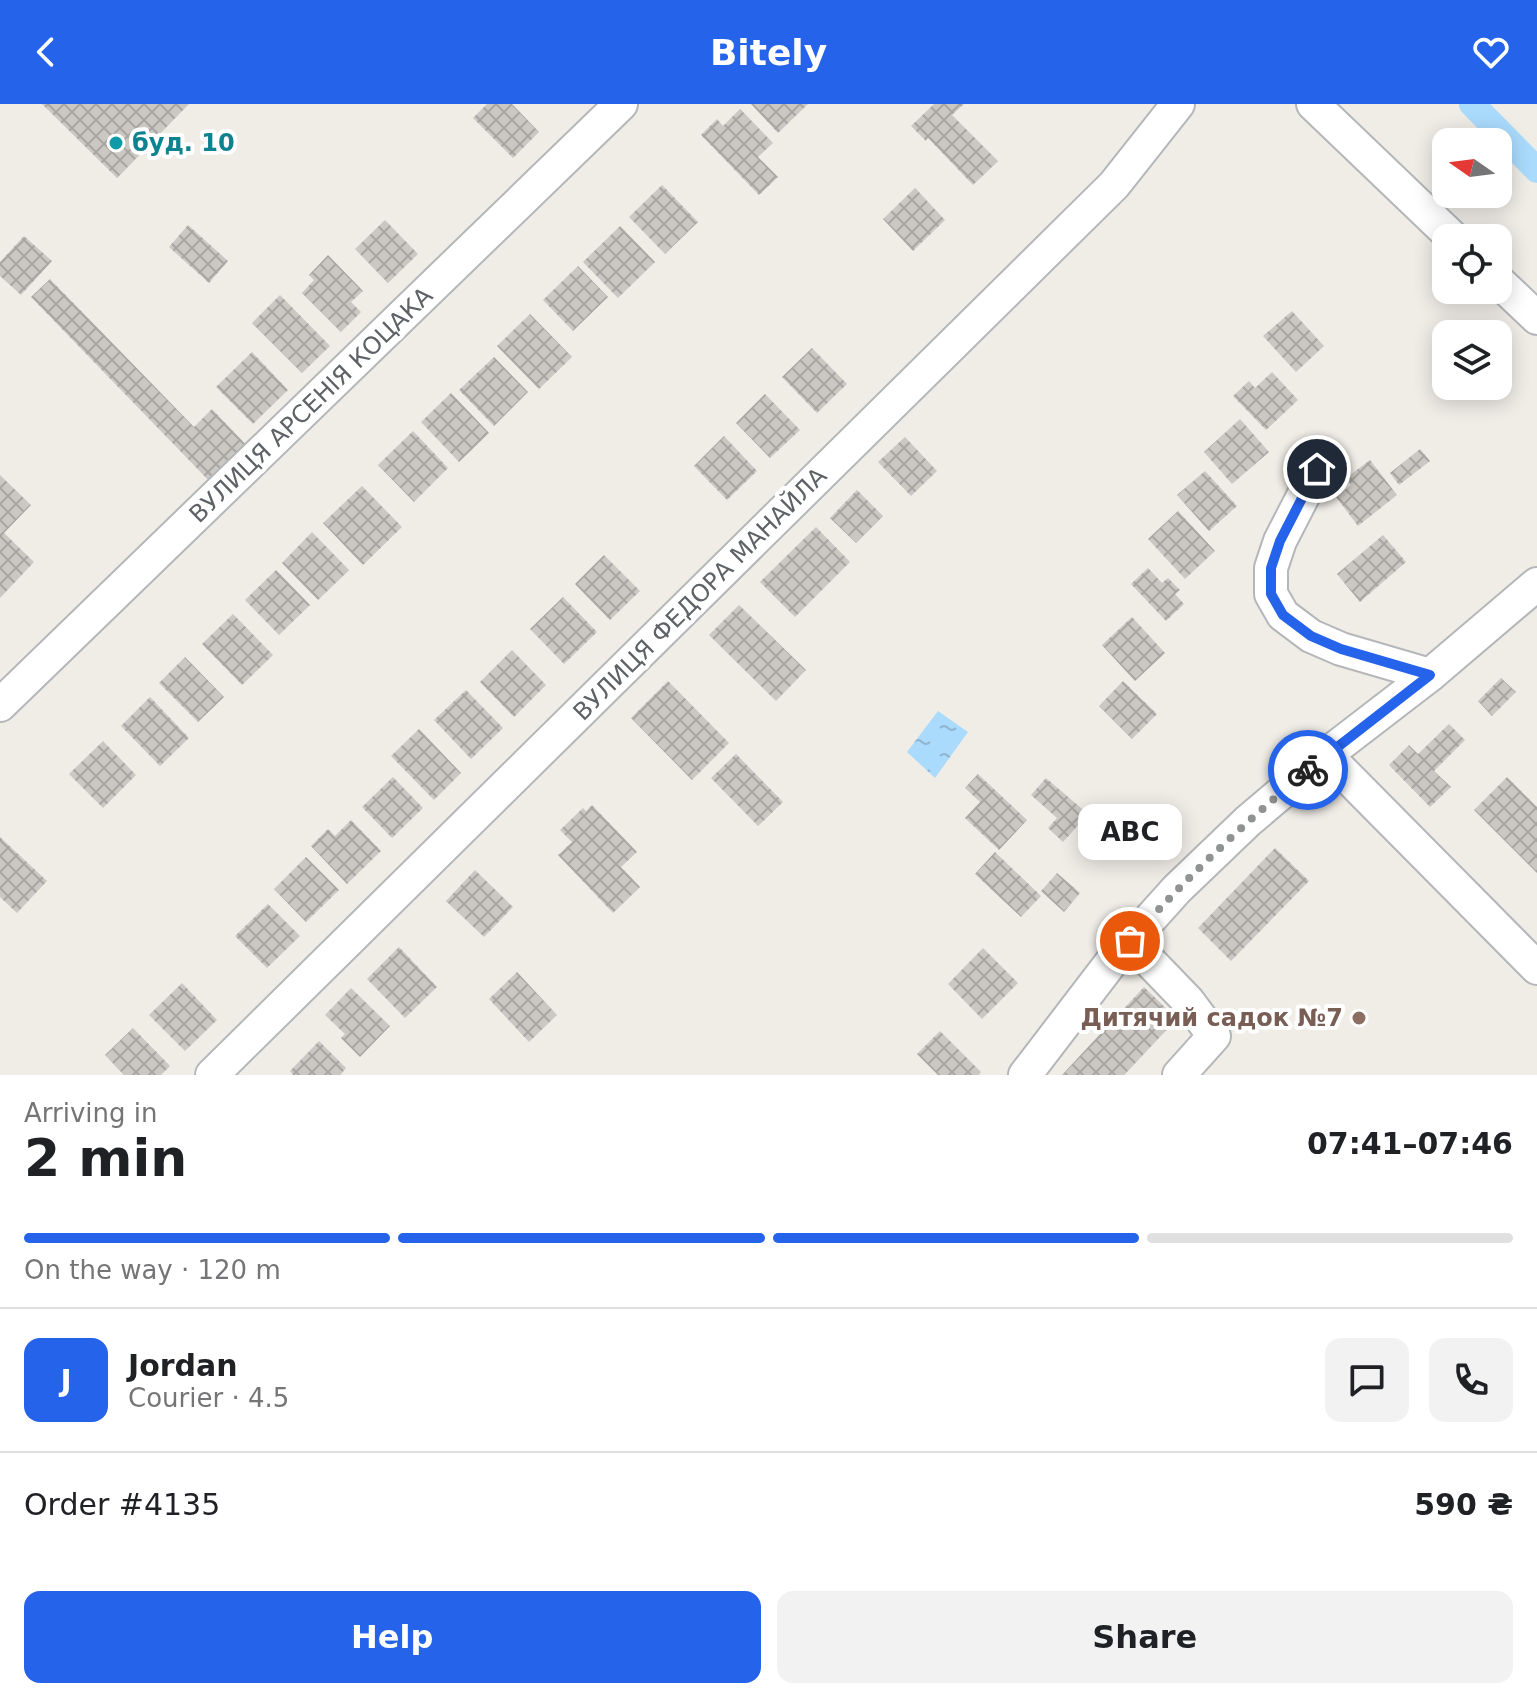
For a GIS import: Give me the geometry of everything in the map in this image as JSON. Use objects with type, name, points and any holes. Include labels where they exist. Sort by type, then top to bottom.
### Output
[{"type":"street","name":"ВУЛИЦЯ АРСЕНІЯ КОЦАКА","points":[[0,705],[621,104]]},
{"type":"street","name":"ВУЛИЦЯ ФЕДОРА МАНАЙЛА","points":[[233,1068],[1114,185],[1178,104]]},
{"type":"street","points":[[1313,104],[1438,224]]},
{"type":"street","points":[[1512,294],[1537,318]]},
{"type":"street","points":[[1317,469],[1280,541],[1271,568],[1271,594],[1283,615],[1311,636],[1341,649],[1430,675]]},
{"type":"street","points":[[1025,1075],[1105,970],[1177,889],[1248,821],[1326,755],[1430,675],[1537,584]]},
{"type":"street","points":[[1326,755],[1537,968]]},
{"type":"street","points":[[1130,941],[1188,1001],[1214,1036],[1179,1075]]},
{"type":"water","points":[[938,711],[968,732],[935,778],[907,752]]},
{"type":"building","name":"буд. 10","points":[[42,104],[189,104],[117,178]]},
{"type":"building","points":[[487,104],[512,104],[539,132],[513,158],[473,118]]},
{"type":"building","points":[[751,104],[808,104],[778,133]]},
{"type":"building","points":[[934,104],[964,104],[952,115],[998,161],[973,185],[928,138],[926,141],[911,126]]},
{"type":"building","points":[[740,109],[773,143],[758,157],[778,177],[759,195],[701,135],[717,119],[723,126]]},
{"type":"building","points":[[662,185],[698,222],[665,254],[629,217]]},
{"type":"building","points":[[915,188],[945,220],[913,251],[883,219]]},
{"type":"building","points":[[385,220],[418,254],[388,283],[355,249]]},
{"type":"building","points":[[188,225],[228,261],[209,283],[169,247]]},
{"type":"building","points":[[620,226],[655,262],[618,298],[583,262]]},
{"type":"building","points":[[24,236],[52,261],[21,295],[0,276],[0,262]]},
{"type":"building","points":[[328,255],[363,291],[351,302],[361,312],[341,332],[302,293],[314,280],[309,275]]},
{"type":"building","points":[[578,266],[608,297],[573,331],[543,300]]},
{"type":"building","points":[[50,279],[194,427],[212,409],[252,451],[215,487],[31,297]]},
{"type":"building","points":[[280,295],[330,346],[302,373],[252,323]]},
{"type":"building","points":[[1292,311],[1324,346],[1296,372],[1263,336]]},
{"type":"building","points":[[530,314],[572,357],[539,389],[497,346]]},
{"type":"building","points":[[812,348],[847,384],[817,413],[782,377]]},
{"type":"building","points":[[252,352],[288,390],[253,424],[216,387]]},
{"type":"building","points":[[494,357],[528,392],[494,426],[459,390]]},
{"type":"building","points":[[1272,372],[1298,400],[1266,430],[1233,396],[1249,381],[1255,388]]},
{"type":"building","points":[[451,393],[489,433],[459,462],[421,422]]},
{"type":"building","points":[[765,394],[800,430],[770,458],[736,423]]},
{"type":"building","points":[[1240,419],[1269,452],[1232,484],[1204,452]]},
{"type":"building","points":[[413,431],[448,468],[414,502],[378,465]]},
{"type":"building","points":[[724,436],[757,471],[727,500],[694,466]]},
{"type":"building","points":[[905,437],[937,471],[911,496],[878,462]]},
{"type":"building","points":[[1420,449],[1430,461],[1399,485],[1390,473]]},
{"type":"building","points":[[1370,460],[1397,495],[1358,526],[1336,497],[1351,485],[1346,478]]},
{"type":"building","points":[[1205,471],[1237,506],[1209,531],[1177,495]]},
{"type":"building","points":[[0,475],[31,505],[4,533],[34,562],[0,598]]},
{"type":"building","points":[[362,486],[402,527],[363,565],[323,523]]},
{"type":"building","points":[[857,490],[883,516],[856,543],[830,518]]},
{"type":"building","points":[[1178,511],[1215,551],[1185,579],[1148,539]]},
{"type":"building","points":[[816,527],[850,562],[795,617],[760,582]]},
{"type":"building","points":[[312,532],[349,570],[318,600],[282,563]]},
{"type":"building","points":[[1383,535],[1406,562],[1360,602],[1337,574]]},
{"type":"building","points":[[604,555],[640,591],[610,620],[575,584]]},
{"type":"building","points":[[1148,568],[1162,583],[1168,578],[1180,590],[1175,594],[1184,604],[1166,621],[1131,584]]},
{"type":"building","points":[[276,570],[310,605],[279,635],[245,600]]},
{"type":"building","points":[[563,597],[597,632],[564,664],[530,629]]},
{"type":"building","points":[[739,605],[806,670],[776,701],[709,635]]},
{"type":"building","points":[[233,614],[273,655],[242,685],[202,644]]},
{"type":"building","points":[[1132,617],[1165,653],[1135,681],[1102,645]]},
{"type":"building","points":[[512,650],[546,685],[514,717],[480,682]]},
{"type":"building","points":[[185,657],[224,697],[198,722],[159,683]]},
{"type":"building","points":[[1501,678],[1516,692],[1492,716],[1478,701]]},
{"type":"building","points":[[668,681],[729,743],[692,780],[631,718]]},
{"type":"building","points":[[1123,681],[1157,714],[1132,739],[1099,706]]},
{"type":"building","points":[[466,690],[503,728],[471,759],[434,720]]},
{"type":"building","points":[[150,697],[189,738],[160,766],[121,726]]},
{"type":"building","points":[[1449,724],[1465,740],[1434,771],[1451,787],[1430,807],[1389,765],[1409,745],[1418,754]]},
{"type":"building","points":[[419,729],[461,773],[434,800],[391,756]]},
{"type":"building","points":[[103,741],[136,775],[103,808],[69,774]]},
{"type":"building","points":[[736,754],[783,802],[758,826],[711,778]]},
{"type":"building","points":[[978,774],[1027,820],[999,850],[965,818],[980,802],[965,788]]},
{"type":"building","points":[[393,777],[423,808],[392,838],[362,807]]},
{"type":"building","points":[[1507,777],[1537,807],[1537,873],[1474,810]]},
{"type":"building","points":[[1046,778],[1088,814],[1063,842],[1048,828],[1057,818],[1031,795]]},
{"type":"building","points":[[592,805],[637,852],[621,867],[640,887],[613,913],[558,855],[572,842],[560,830],[583,808],[586,811]]},
{"type":"building","points":[[351,820],[381,851],[347,884],[311,846],[328,829],[335,836]]},
{"type":"building","points":[[0,837],[47,881],[17,913],[0,897]]},
{"type":"building","points":[[1275,848],[1309,881],[1231,961],[1198,928]]},
{"type":"building","points":[[995,852],[1041,896],[1021,917],[975,874]]},
{"type":"building","points":[[306,857],[339,890],[306,922],[274,889]]},
{"type":"building","points":[[475,870],[513,907],[484,937],[446,901]]},
{"type":"building","points":[[1057,873],[1080,893],[1064,912],[1041,891]]},
{"type":"building","points":[[268,904],[300,936],[267,968],[235,936]]},
{"type":"building","points":[[399,947],[437,987],[405,1018],[367,979]]},
{"type":"building","points":[[983,948],[1018,983],[982,1019],[948,984]]},
{"type":"building","points":[[517,972],[557,1015],[529,1042],[489,999]]},
{"type":"building","points":[[182,983],[217,1020],[185,1051],[149,1015]]},
{"type":"building","points":[[1144,987],[1177,1019],[1124,1075],[1062,1075]]},
{"type":"building","points":[[351,988],[390,1026],[360,1057],[341,1038],[345,1034],[325,1015]]},
{"type":"building","points":[[133,1028],[170,1066],[161,1075],[124,1075],[105,1055]]},
{"type":"building","points":[[940,1031],[981,1072],[979,1075],[938,1075],[917,1054]]},
{"type":"building","points":[[319,1041],[346,1068],[340,1075],[293,1075],[290,1071]]},
{"type":"waterway","points":[[1472,104],[1537,170]]},
{"type":"way so far","points":[[1130,941],[1177,889],[1248,821],[1308,770]]},
{"type":"place","name":"буд. 10","points":[[116,143]]},
{"type":"place","name":"АВС","points":[[1130,941]]},
{"type":"place","name":"Дитячий садок №7","points":[[1359,1018]]},
{"type":"route","points":[[1308,770],[1430,675],[1341,649],[1311,636],[1283,615],[1271,594],[1271,568],[1280,541],[1317,469]]}]
